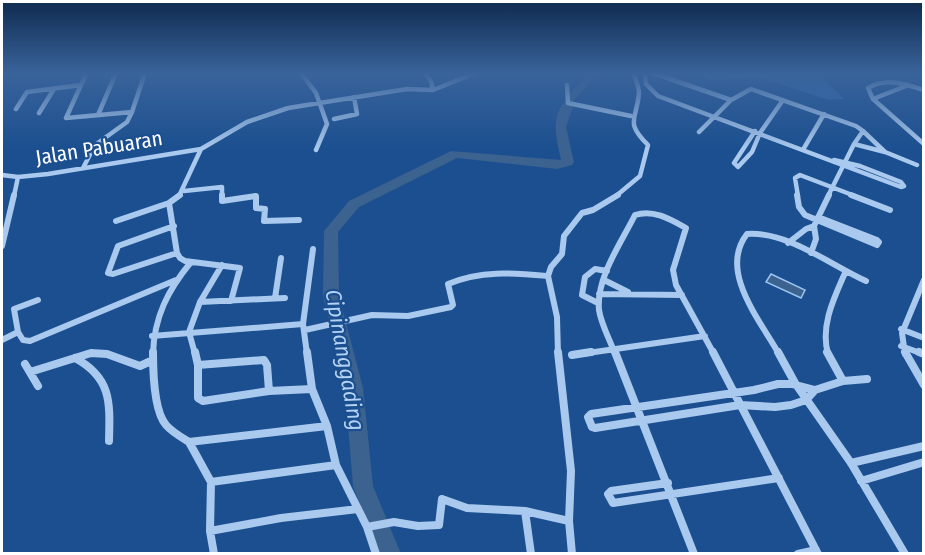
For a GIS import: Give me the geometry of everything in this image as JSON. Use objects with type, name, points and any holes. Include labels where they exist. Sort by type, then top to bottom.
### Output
[{"type":"street","points":[[16,109],[23,99]]},
{"type":"street","points":[[39,112],[47,99]]},
{"type":"street","points":[[75,99],[66,118],[132,112]]},
{"type":"street","points":[[98,116],[105,99]]},
{"type":"street","points":[[83,168],[95,145],[127,122],[136,99]]},
{"type":"street","points":[[316,150],[327,124],[319,99]]},
{"type":"street","points":[[184,191],[185,181],[195,170],[201,149],[248,122],[288,108],[341,99]]},
{"type":"street","points":[[334,119],[357,114],[354,99]]},
{"type":"street","points":[[569,99],[569,103],[632,116]]},
{"type":"street","points":[[572,554],[569,521],[572,502],[570,454],[559,368],[556,317],[548,276],[551,267],[562,254],[564,236],[582,213],[612,200],[640,176],[648,145],[638,135],[632,116],[637,99]]},
{"type":"street","points":[[668,99],[834,160],[844,163],[901,182],[904,186],[901,187],[844,163]]},
{"type":"street","points":[[699,132],[717,117],[731,100],[728,99]]},
{"type":"street","points":[[780,99],[856,126],[885,152]]},
{"type":"street","points":[[873,99],[924,144]]},
{"type":"street","points":[[758,132],[760,138],[741,167],[738,167],[734,163],[758,132],[783,100]]},
{"type":"street","points":[[804,148],[824,114]]},
{"type":"street","points":[[788,243],[816,221],[844,163],[863,131]]},
{"type":"street","points":[[854,144],[885,152],[916,165]]},
{"type":"street","name":"Jalan Pabuaran","points":[[2,175],[18,177],[201,149]]},
{"type":"street","points":[[816,221],[879,242],[876,245],[816,221],[801,211],[795,178],[800,175],[890,210]]},
{"type":"street","points":[[2,246],[18,177]]},
{"type":"street","points":[[116,221],[173,201],[184,191],[222,187],[221,200],[224,201],[254,195],[256,208],[265,209],[264,220],[298,220]]},
{"type":"street","points":[[173,201],[174,226],[183,258],[176,279],[156,318],[152,336],[158,405],[164,422],[189,442],[211,482],[210,531],[214,554]]},
{"type":"street","points":[[694,554],[639,408],[603,326],[598,303],[607,271],[635,215],[651,213],[686,228],[673,270],[676,285],[705,336],[817,552],[798,554]]},
{"type":"street","points":[[811,253],[816,239],[816,221]]},
{"type":"street","points":[[174,226],[118,246],[108,273],[111,275],[183,258],[222,265],[241,270],[231,301]]},
{"type":"street","points":[[866,281],[845,273],[811,253],[761,233],[749,233],[739,244],[735,258],[735,268],[748,302],[795,383],[851,463],[905,554]]},
{"type":"street","points":[[313,249],[304,327],[312,389],[327,426],[336,465],[358,509],[375,525]]},
{"type":"street","points":[[275,298],[281,258]]},
{"type":"street","points":[[222,265],[200,302],[189,332],[198,364],[197,396],[201,401],[269,391],[312,389]]},
{"type":"street","points":[[598,303],[582,295],[585,277],[595,269],[607,271]]},
{"type":"street","points":[[152,336],[189,332],[304,327],[334,324],[372,315],[408,316],[451,307],[453,304],[448,284],[479,273],[548,276]]},
{"type":"street","points":[[843,381],[828,354],[825,337],[833,301],[845,273]]},
{"type":"street","points":[[38,300],[14,309],[18,332],[23,340],[30,341],[176,279]]},
{"type":"street","points":[[604,280],[632,294]]},
{"type":"street","points":[[924,281],[901,329],[901,346],[908,363],[924,385]]},
{"type":"street","points":[[599,294],[682,296]]},
{"type":"street","points":[[200,302],[285,298]]},
{"type":"street","points":[[901,329],[924,338]]},
{"type":"street","points":[[2,340],[18,332]]},
{"type":"street","points":[[572,355],[705,336]]},
{"type":"street","points":[[901,346],[924,354]]},
{"type":"street","points":[[30,372],[91,353],[107,354],[140,366],[153,360]]},
{"type":"street","points":[[75,358],[95,370],[107,387],[110,409],[109,441]]},
{"type":"street","points":[[198,364],[264,360],[267,365],[269,391]]},
{"type":"street","points":[[26,364],[38,386]]},
{"type":"street","points":[[815,390],[795,383],[591,414],[588,417],[592,427],[595,428],[740,405],[775,407],[806,400],[815,390],[843,381],[867,379]]},
{"type":"street","points":[[189,442],[327,426]]},
{"type":"street","points":[[851,463],[924,446]]},
{"type":"street","points":[[861,481],[924,462]]},
{"type":"street","points":[[211,482],[336,465]]},
{"type":"street","points":[[668,483],[611,491],[608,494],[613,503],[779,478]]},
{"type":"street","points":[[375,525],[394,522],[418,526],[439,525],[442,499],[467,508],[525,511],[569,521]]},
{"type":"street","points":[[210,531],[281,518],[358,509]]},
{"type":"street","points":[[525,511],[531,554]]},
{"type":"street","points":[[373,553],[375,525]]},
{"type":"shaded area","points":[[771,274],[805,290],[801,298],[766,282]]},
{"type":"waterway","name":"Cipinanggading","points":[[390,554],[363,486],[354,388],[331,296],[331,231],[354,204],[455,154],[557,165],[568,162],[560,127],[569,103]]}]
